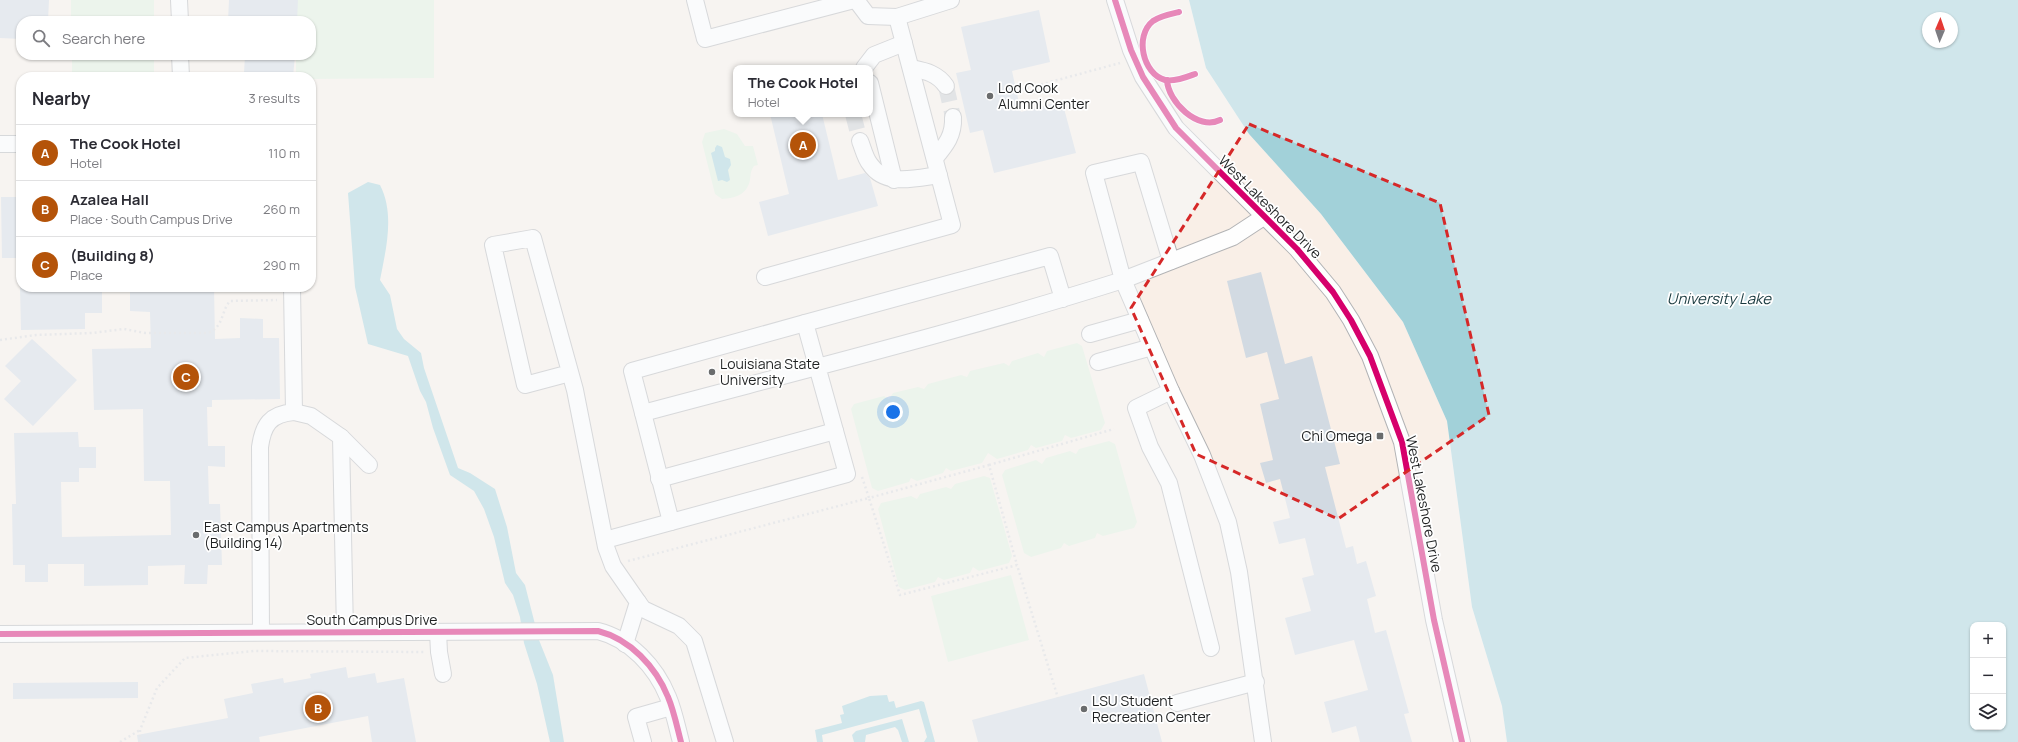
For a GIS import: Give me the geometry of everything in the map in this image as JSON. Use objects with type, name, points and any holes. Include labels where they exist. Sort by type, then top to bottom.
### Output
[{"type":"street","points":[[178,0],[180,16]]},
{"type":"street","points":[[695,0],[705,39],[855,0],[868,16],[897,16],[951,0]]},
{"type":"street","name":"West Lakeshore Drive","points":[[1115,0],[1131,50],[1143,77],[1158,103],[1176,128],[1196,150],[1297,249],[1333,292],[1351,320],[1370,356],[1381,381],[1402,442],[1434,620],[1462,742]]},
{"type":"street","points":[[765,277],[952,225],[897,16]]},
{"type":"street","points":[[866,65],[874,55],[904,44]]},
{"type":"street","points":[[180,60],[181,72]]},
{"type":"street","points":[[911,68],[928,71],[941,77],[946,86]]},
{"type":"street","points":[[873,95],[894,180]]},
{"type":"street","points":[[935,158],[947,144],[953,128],[953,117]]},
{"type":"street","points":[[860,141],[870,164],[882,176],[894,180],[939,175]]},
{"type":"street","points":[[0,144],[16,144]]},
{"type":"street","points":[[1171,261],[1141,162],[1094,173],[1123,280],[1171,391],[1202,455],[1228,522],[1239,572],[1264,742]]},
{"type":"street","points":[[644,413],[1063,299],[1123,280],[1233,237],[1265,216]]},
{"type":"street","points":[[570,373],[526,384],[493,245],[532,238],[570,373],[605,540],[613,566],[643,609],[679,626],[694,641],[725,742]]},
{"type":"street","points":[[671,522],[632,371],[1050,256],[1063,299]]},
{"type":"street","points":[[293,293],[294,412]]},
{"type":"street","points":[[1090,334],[1140,320]]},
{"type":"street","points":[[605,540],[847,474],[805,323]]},
{"type":"street","points":[[1098,362],[1152,347]]},
{"type":"street","points":[[1171,391],[1136,408],[1150,447],[1169,483],[1211,648]]},
{"type":"street","points":[[261,632],[262,432],[270,421],[278,416],[294,412],[312,416],[341,438],[370,465]]},
{"type":"street","points":[[659,478],[835,431]]},
{"type":"street","points":[[341,438],[345,632]]},
{"type":"street","points":[[625,644],[638,602]]},
{"type":"street","name":"South Campus Drive","points":[[0,634],[598,631],[608,634],[625,644],[646,661],[657,674],[668,698],[681,742]]},
{"type":"street","points":[[438,632],[438,652],[443,674]]},
{"type":"street","points":[[1177,702],[1256,682]]},
{"type":"street","points":[[643,742],[636,717],[671,708]]},
{"type":"path","points":[[1142,41],[1151,22],[1160,17],[1179,12]]},
{"type":"path","points":[[1017,91],[1123,62]]},
{"type":"path","points":[[1157,76],[1167,80],[1195,74]]},
{"type":"path","points":[[1167,80],[1167,88]]},
{"type":"path","points":[[1184,109],[1205,123],[1213,123],[1220,120]]},
{"type":"path","points":[[0,340],[36,335],[92,333],[124,329],[145,333],[208,333],[217,328],[223,318],[225,306],[230,301],[293,293]]},
{"type":"path","points":[[622,563],[869,498],[989,465],[1114,428]]},
{"type":"path","points":[[989,465],[1058,698]]},
{"type":"path","points":[[869,498],[900,595],[1018,565]]},
{"type":"path","points":[[140,742],[140,730],[157,688],[185,658],[254,651],[438,652]]},
{"type":"path","points":[[120,742],[140,730]]},
{"type":"highlighted area","points":[[1249,124],[1440,203],[1489,415],[1338,519],[1196,454],[1131,308]]},
{"type":"shaded area","name":"Louisiana State University","points":[[0,0],[1189,0],[1206,68],[1249,134],[1321,214],[1403,322],[1447,421],[1472,607],[1502,706],[1507,742],[0,742]]},
{"type":"green space","points":[[71,0],[154,0],[154,16],[71,16]]},
{"type":"green space","points":[[296,0],[434,0],[434,78],[316,79],[316,72],[296,72],[296,60],[316,60],[316,16],[296,16]]},
{"type":"green space","points":[[72,60],[154,60],[154,72],[72,72]]},
{"type":"green space","points":[[724,129],[737,134],[745,146],[753,146],[758,165],[754,166],[751,171],[748,185],[740,195],[722,199],[715,194],[702,142],[705,133]]},
{"type":"green space","points":[[1077,343],[1082,346],[1105,423],[1101,430],[1071,438],[1065,435],[1062,441],[1036,448],[1031,445],[1028,450],[997,459],[988,453],[982,463],[951,471],[946,468],[943,473],[917,481],[911,478],[909,482],[878,491],[872,488],[851,409],[854,404],[884,396],[889,399],[893,393],[918,387],[924,389],[928,384],[961,375],[967,377],[970,371],[1004,363],[1009,366],[1012,361],[1038,353],[1044,357],[1047,351]]},
{"type":"green space","points":[[1109,441],[1115,444],[1137,522],[1134,528],[1103,536],[1097,533],[1095,538],[1069,546],[1064,543],[1061,548],[1031,557],[1024,553],[1002,475],[1005,470],[1036,460],[1042,464],[1046,458],[1070,451],[1076,454],[1079,449]]},
{"type":"green space","points":[[984,476],[990,478],[1012,556],[1009,563],[979,571],[973,567],[970,573],[944,580],[938,577],[935,582],[905,590],[899,587],[878,509],[881,503],[911,496],[917,499],[920,494],[946,487],[951,489],[955,484]]},
{"type":"green space","points":[[1011,575],[1029,640],[948,662],[931,596]]},
{"type":"water","name":"University Lake","points":[[1189,0],[2018,0],[2018,742],[1507,742],[1502,706],[1472,607],[1447,421],[1403,322],[1321,214],[1249,134],[1206,68]]},
{"type":"water","points":[[717,145],[722,147],[725,157],[730,159],[731,165],[728,170],[730,180],[727,182],[722,180],[718,181],[711,153],[715,151]]},
{"type":"water","points":[[368,182],[380,185],[385,196],[388,232],[380,280],[390,295],[397,329],[404,339],[421,353],[424,368],[458,468],[470,473],[495,489],[507,527],[516,573],[525,585],[539,640],[553,675],[564,742],[550,742],[537,684],[524,643],[520,617],[513,595],[505,583],[494,537],[484,509],[474,491],[450,475],[433,428],[426,402],[420,391],[408,356],[368,344],[355,287],[348,193]]},
{"type":"water","points":[[887,695],[889,702],[894,701],[896,708],[921,701],[924,702],[935,742],[924,742],[927,737],[919,709],[822,735],[823,742],[817,742],[815,730],[842,723],[840,715],[844,714],[842,706],[870,696]]},
{"type":"water","points":[[902,719],[909,742],[902,742],[898,730],[895,727],[866,735],[865,742],[854,742],[852,735],[856,731]]},
{"type":"building","points":[[0,0],[49,0],[48,16],[16,16],[16,39],[0,38]]},
{"type":"building","points":[[229,0],[298,0],[297,16],[228,16]]},
{"type":"building","name":"Lod Cook Alumni Center","points":[[1039,10],[1050,62],[1012,71],[1021,112],[1062,101],[1076,153],[994,173],[983,130],[970,133],[956,73],[971,70],[961,27]]},
{"type":"building","points":[[245,60],[295,60],[293,72],[244,72]]},
{"type":"building","points":[[771,117],[823,117],[838,180],[865,173],[870,178],[878,206],[768,236],[759,202],[789,194]]},
{"type":"building","points":[[1,197],[16,197],[16,258],[2,258]]},
{"type":"building","points":[[1261,272],[1285,364],[1312,356],[1340,464],[1325,467],[1346,548],[1353,546],[1357,564],[1366,561],[1376,596],[1367,599],[1375,633],[1386,630],[1409,713],[1404,714],[1412,742],[1360,742],[1356,726],[1332,733],[1324,702],[1368,690],[1354,640],[1295,655],[1285,618],[1311,611],[1302,578],[1314,575],[1305,538],[1279,544],[1273,522],[1290,518],[1280,479],[1266,483],[1260,463],[1273,460],[1260,404],[1279,399],[1267,352],[1246,358],[1227,281]]},
{"type":"building","points":[[20,292],[102,292],[102,313],[85,313],[85,329],[21,330]]},
{"type":"building","points":[[130,292],[214,292],[215,339],[240,338],[240,318],[263,319],[263,338],[279,338],[280,399],[212,400],[212,407],[207,407],[208,446],[225,446],[225,467],[208,466],[209,504],[220,504],[222,565],[208,565],[207,584],[184,584],[185,565],[148,566],[148,585],[84,586],[84,564],[48,564],[48,582],[25,582],[25,565],[13,565],[12,504],[16,504],[14,433],[78,432],[79,447],[96,447],[96,468],[79,468],[79,482],[61,482],[62,537],[171,535],[170,481],[144,481],[143,409],[94,410],[92,349],[151,348],[150,312],[130,311]]},
{"type":"building","points":[[32,339],[77,380],[33,426],[4,399],[21,381],[5,366]]},
{"type":"building","points":[[346,667],[348,678],[375,673],[377,683],[404,678],[416,742],[372,742],[368,716],[259,737],[260,742],[138,742],[137,735],[228,718],[224,699],[253,693],[251,684],[283,678],[284,683],[311,678],[310,674]]},
{"type":"building","name":"LSU Student Recreation Center","points":[[1144,674],[1162,742],[978,742],[972,720]]},
{"type":"building","points":[[138,682],[138,698],[13,699],[13,683]]},
{"type":"tunnel","points":[[946,86],[953,117]]},
{"type":"tunnel","points":[[854,117],[860,141]]},
{"type":"cycle path","points":[[1115,0],[1131,50],[1143,77],[1176,128],[1297,249],[1333,292],[1351,320],[1370,356],[1402,442],[1434,620],[1462,742]]},
{"type":"cycle path","points":[[1179,12],[1165,15],[1153,21],[1147,28],[1144,36],[1144,54],[1151,70],[1157,76],[1165,80],[1177,80],[1195,74]]},
{"type":"cycle path","points":[[1167,80],[1173,97],[1178,105],[1186,112],[1194,118],[1203,121],[1211,122],[1220,120]]},
{"type":"cycle path","points":[[0,634],[598,631],[621,640],[631,647],[649,665],[663,686],[668,697],[674,713],[681,742]]},
{"type":"place","name":"Lod Cook Alumni Center","points":[[990,96]]},
{"type":"place","name":"The Cook Hotel","points":[[803,145]]},
{"type":"place","name":"Louisiana State University","points":[[712,372]]},
{"type":"place","name":"(Building 8)","points":[[186,377]]},
{"type":"place","name":"Chi Omega","points":[[1380,436]]},
{"type":"place","name":"East Campus Apartments (Building 14)","points":[[196,535]]},
{"type":"place","name":"Azalea Hall","points":[[318,708]]},
{"type":"place","name":"LSU Student Recreation Center","points":[[1084,709]]}]
